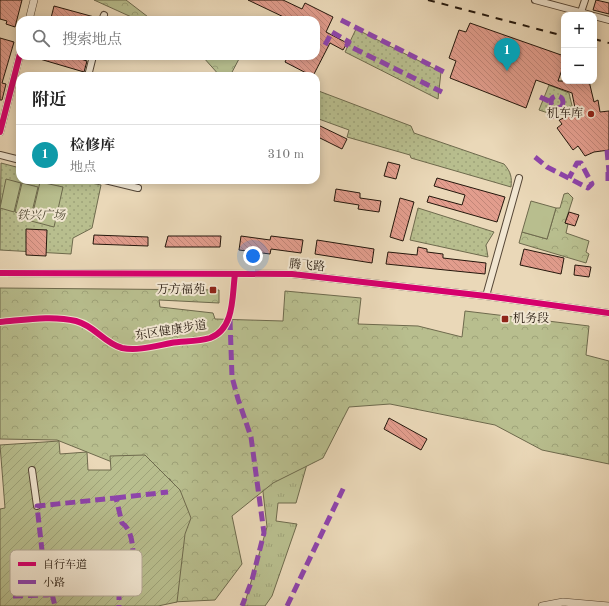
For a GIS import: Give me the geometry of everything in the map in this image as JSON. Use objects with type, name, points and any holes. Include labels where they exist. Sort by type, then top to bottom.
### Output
[{"type":"street","points":[[30,16],[34,0]]},
{"type":"street","points":[[535,0],[581,12],[585,0]]},
{"type":"street","points":[[597,16],[609,20]]},
{"type":"street","points":[[0,132],[18,60]]},
{"type":"street","points":[[89,72],[92,60]]},
{"type":"street","points":[[0,155],[16,159]]},
{"type":"street","points":[[486,296],[519,178]]},
{"type":"street","points":[[122,184],[138,188]]},
{"type":"street","name":"腾飞路","points":[[0,273],[292,274],[486,296],[609,313]]},
{"type":"street","points":[[32,470],[37,506]]},
{"type":"street","points":[[542,606],[563,602],[609,606]]},
{"type":"green space","points":[[94,0],[126,0],[147,16],[129,16]]},
{"type":"green space","points":[[356,29],[441,72],[438,99],[345,52]]},
{"type":"green space","points":[[206,60],[238,60],[232,72],[216,72]]},
{"type":"green space","points":[[549,85],[569,93],[573,110],[554,115],[539,110]]},
{"type":"green space","points":[[320,92],[411,126],[414,133],[504,164],[510,175],[511,187],[411,158],[410,155],[347,137],[349,130],[320,119]]},
{"type":"green space","name":"铁兴广场","points":[[1,163],[16,167],[16,184],[101,185],[92,228],[73,238],[71,254],[0,250]]},
{"type":"green space","points":[[6,179],[16,182],[16,184],[21,184],[14,212],[0,208]]},
{"type":"green space","points":[[22,184],[38,187],[31,216],[15,212]]},
{"type":"green space","points":[[40,184],[49,184],[63,187],[54,227],[31,221]]},
{"type":"green space","points":[[568,193],[573,198],[565,223],[568,224],[566,233],[589,241],[586,252],[589,254],[586,263],[519,243],[522,232],[547,239],[556,208],[560,208],[564,194]]},
{"type":"green space","points":[[531,201],[556,208],[547,239],[522,232]]},
{"type":"green space","points":[[418,208],[494,232],[486,245],[488,257],[410,240]]},
{"type":"green space","points":[[0,288],[219,290],[219,303],[159,300],[160,307],[213,313],[215,319],[283,321],[285,291],[361,298],[358,324],[418,326],[462,337],[465,311],[589,326],[586,355],[609,361],[609,464],[542,450],[495,425],[390,404],[349,407],[323,458],[273,483],[232,516],[242,564],[215,600],[172,602],[172,540],[190,519],[170,479],[122,466],[57,440],[0,439]]},
{"type":"green space","points":[[59,441],[60,454],[87,452],[88,470],[111,470],[110,456],[145,455],[180,490],[191,518],[185,534],[177,602],[158,606],[0,606],[0,509],[5,508],[0,445]]},
{"type":"green space","points":[[309,457],[296,503],[278,503],[276,521],[297,524],[272,596],[265,606],[244,606],[267,527],[262,483]]},
{"type":"building","points":[[0,0],[22,0],[18,16],[16,16],[15,27],[6,24],[7,21],[0,19]]},
{"type":"building","points":[[248,0],[283,0],[302,9],[305,3],[333,17],[326,32],[347,43],[343,50],[330,43],[315,72],[304,72],[285,62],[286,60],[320,60],[320,16],[282,16]]},
{"type":"building","points":[[596,0],[609,3],[609,14],[593,10]]},
{"type":"building","points":[[54,6],[91,16],[52,16]]},
{"type":"building","points":[[470,23],[561,55],[561,72],[558,81],[561,81],[561,84],[590,84],[594,102],[598,100],[600,112],[609,111],[609,150],[594,152],[585,156],[578,146],[573,150],[557,128],[562,124],[559,120],[576,113],[572,93],[536,80],[526,108],[450,78],[456,61],[449,58],[459,30],[466,32]]},
{"type":"building","points":[[0,38],[14,42],[2,83],[6,84],[2,100],[0,100]]},
{"type":"building","points":[[43,60],[84,60],[87,61],[84,72]]},
{"type":"building","points":[[320,126],[347,139],[342,149],[320,138]]},
{"type":"building","points":[[388,162],[400,165],[396,179],[384,176]]},
{"type":"building","points":[[437,178],[505,197],[497,222],[427,202],[429,196],[462,205],[465,195],[434,186]]},
{"type":"building","points":[[336,189],[360,193],[360,198],[381,201],[379,212],[358,209],[359,205],[334,201]]},
{"type":"building","points":[[400,198],[414,202],[403,241],[390,237]]},
{"type":"building","points":[[569,212],[579,215],[575,226],[565,223]]},
{"type":"building","points":[[26,229],[47,230],[46,256],[26,255]]},
{"type":"building","points":[[94,235],[148,237],[148,246],[93,244]]},
{"type":"building","points":[[168,236],[221,236],[220,247],[165,247]]},
{"type":"building","points":[[241,236],[270,240],[271,236],[303,240],[301,253],[271,249],[270,254],[239,250]]},
{"type":"building","points":[[317,240],[374,249],[372,263],[315,254]]},
{"type":"building","points":[[418,247],[427,249],[427,252],[443,254],[443,258],[486,263],[485,274],[386,264],[388,252],[417,255]]},
{"type":"building","points":[[524,249],[564,258],[561,274],[520,265]]},
{"type":"building","points":[[575,265],[591,267],[589,277],[574,275]]},
{"type":"building","points":[[389,418],[427,439],[421,450],[384,429]]},
{"type":"railway","points":[[428,0],[561,35]]},
{"type":"railway","points":[[597,40],[609,43]]},
{"type":"marked path","points":[[341,20],[444,72]]},
{"type":"marked path","points":[[325,45],[332,32],[349,42],[347,45],[442,92]]},
{"type":"marked path","points":[[557,96],[561,98],[563,102],[561,106],[557,108],[553,106],[551,102],[553,98],[557,96]]},
{"type":"marked path","points":[[540,97],[551,102]]},
{"type":"marked path","points":[[551,118],[555,108]]},
{"type":"marked path","points":[[607,150],[609,172]]},
{"type":"marked path","points":[[535,157],[547,167],[588,188],[592,184],[581,163],[577,163],[569,178]]},
{"type":"marked path","points":[[608,172],[608,181]]},
{"type":"marked path","points":[[230,320],[232,377],[251,437],[264,533],[252,580],[242,606]]},
{"type":"marked path","points":[[287,606],[345,485]]},
{"type":"marked path","points":[[116,498],[168,492]]},
{"type":"marked path","points":[[42,550],[37,506],[116,498],[122,523],[127,528],[130,535],[133,550]]},
{"type":"marked path","points":[[52,596],[55,606]]},
{"type":"marked path","points":[[119,596],[119,606]]},
{"type":"cycle path","points":[[0,132],[18,60]]},
{"type":"cycle path","points":[[0,273],[292,274],[486,296],[609,313]]},
{"type":"cycle path","name":"东区健康步道","points":[[0,322],[48,318],[67,319],[83,323],[116,346],[128,349],[140,349],[210,338],[218,334],[228,319],[231,310],[235,274]]},
{"type":"place","name":"检修库","points":[[507,71]]},
{"type":"place","name":"机车库","points":[[591,114]]},
{"type":"place","name":"万方福苑","points":[[213,290]]},
{"type":"place","name":"机务段","points":[[505,319]]}]
